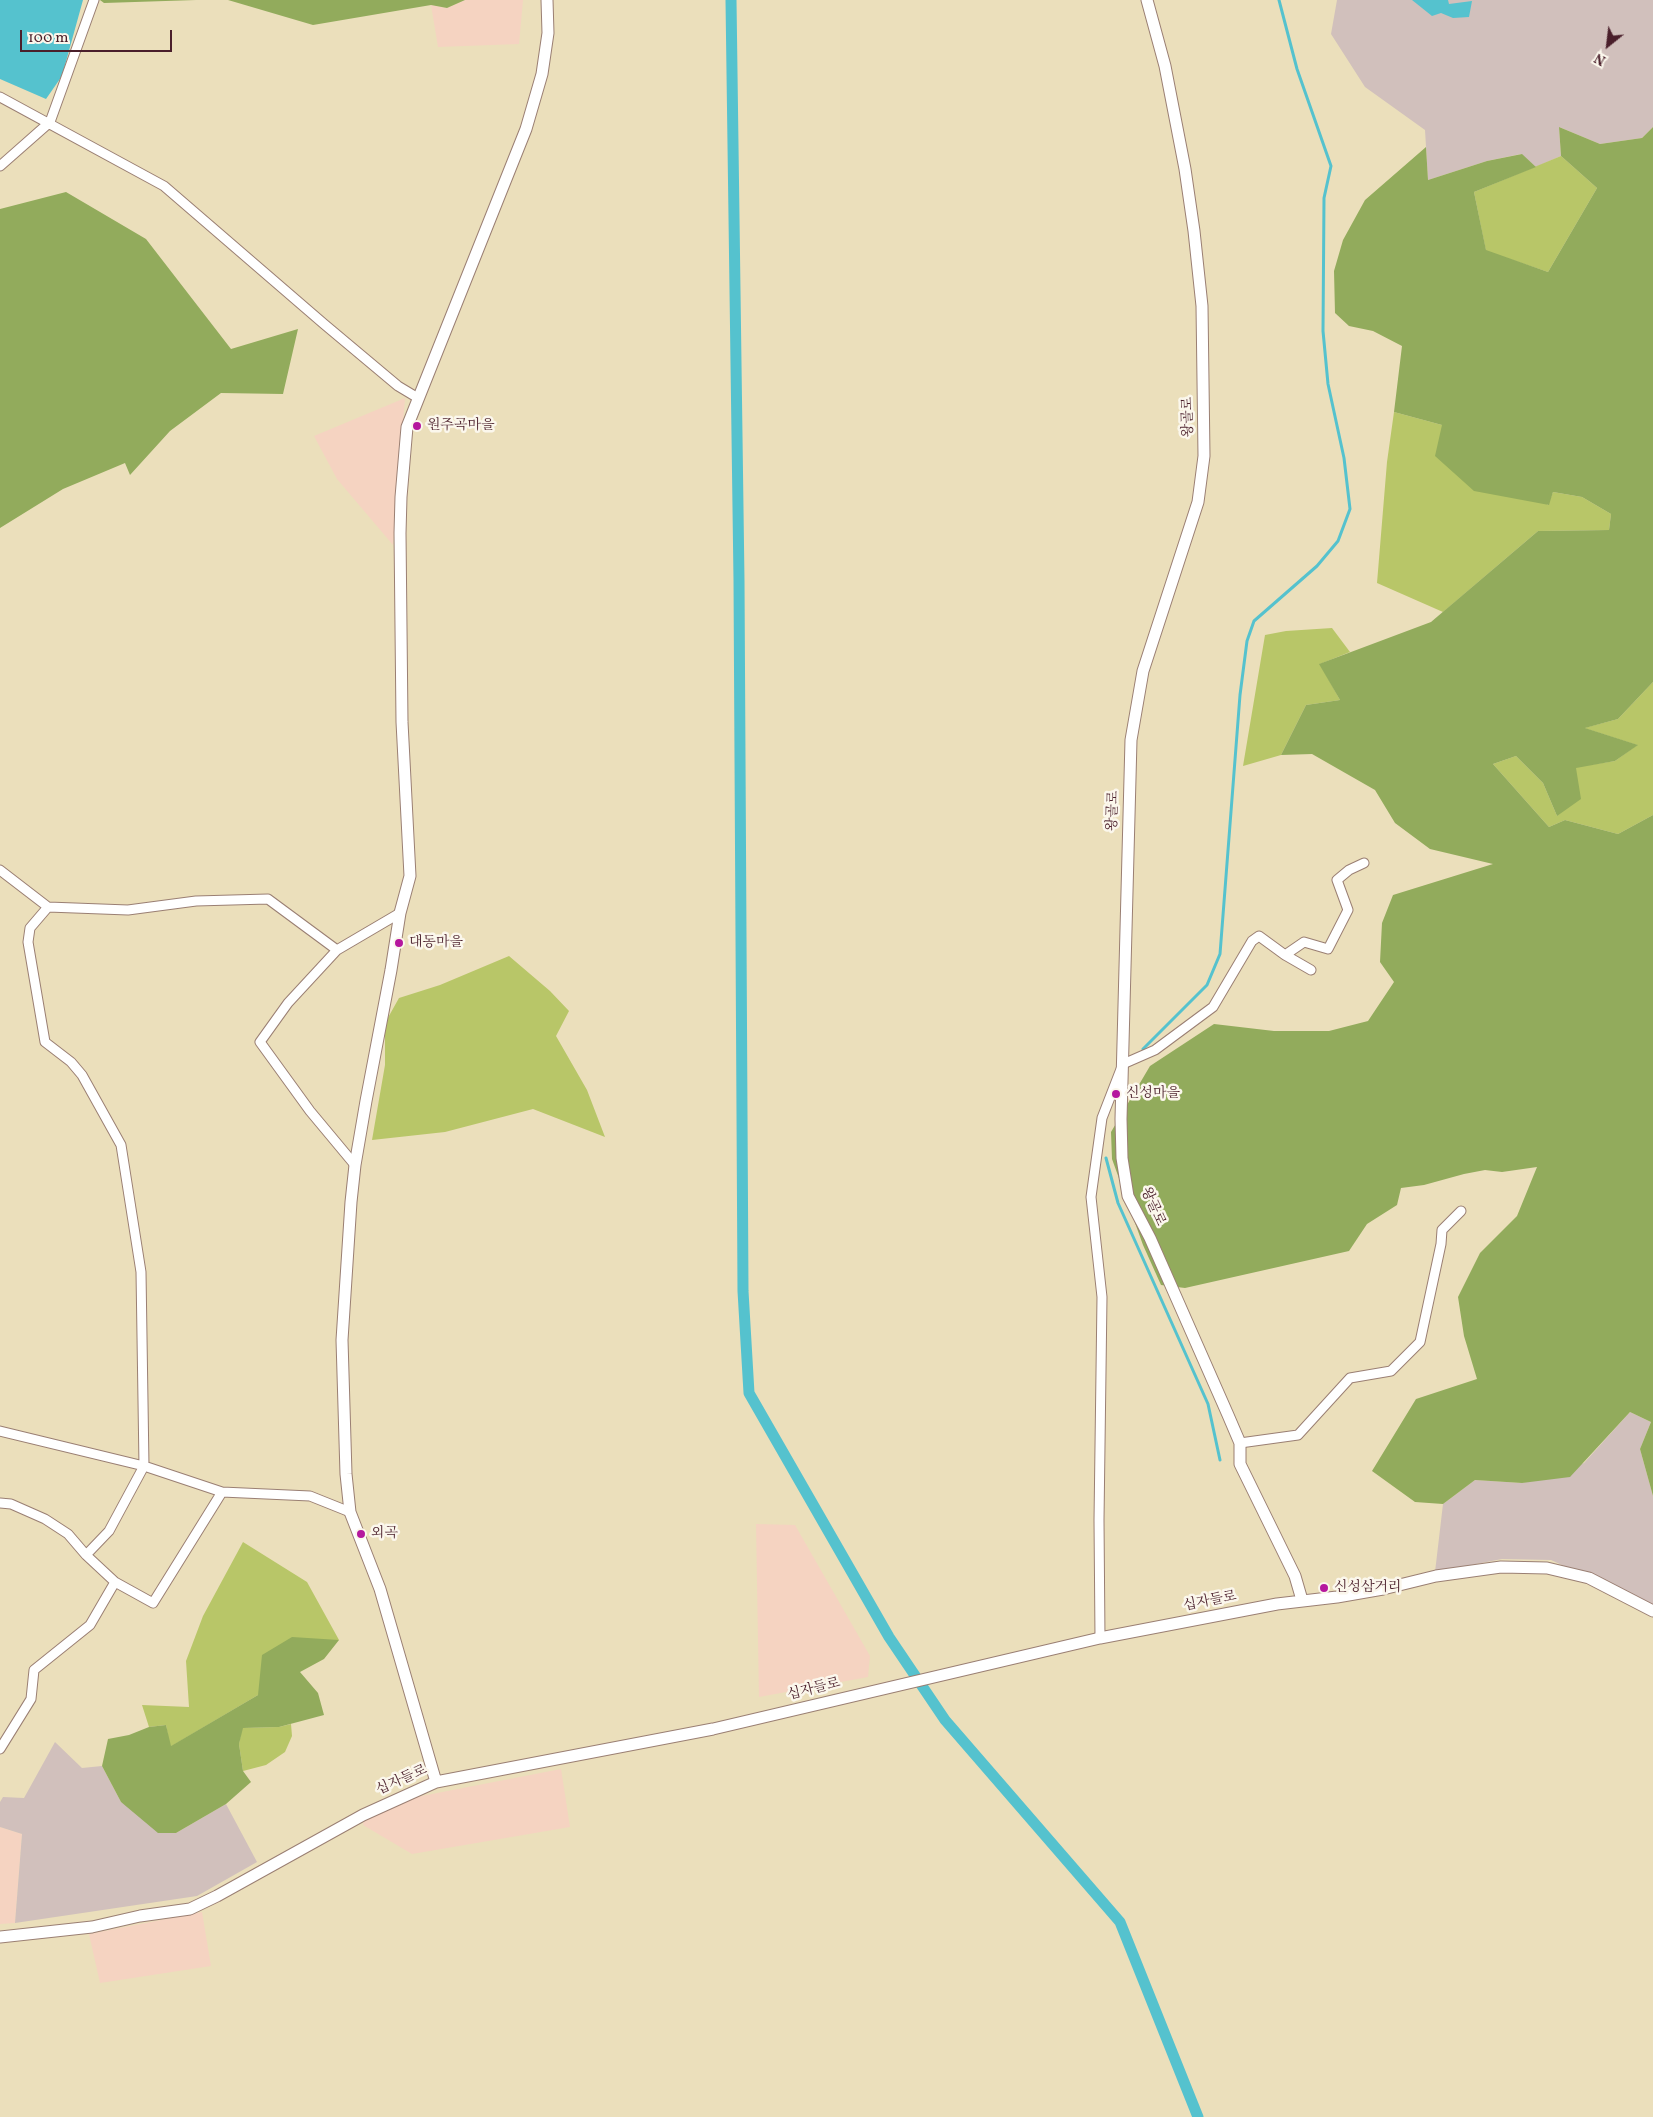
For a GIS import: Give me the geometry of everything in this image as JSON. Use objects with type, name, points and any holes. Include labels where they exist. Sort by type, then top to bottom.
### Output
[{"type":"street","points":[[0,166],[50,122],[94,0]]},
{"type":"street","points":[[436,1782],[380,1589],[350,1512],[346,1474],[342,1340],[355,1165],[400,913],[410,876],[402,722],[401,497],[407,427],[526,129],[542,74],[548,33],[547,0]]},
{"type":"street","name":"왕골로","points":[[1147,0],[1165,66],[1185,169],[1194,231],[1202,306],[1204,456],[1198,502],[1143,671],[1131,740],[1122,1158],[1128,1196],[1154,1247],[1240,1443],[1240,1464],[1296,1576],[1302,1600]]},
{"type":"street","points":[[0,97],[20,109],[50,122],[164,186],[398,386],[418,398]]},
{"type":"street","points":[[1285,955],[1304,942],[1328,950],[1348,910],[1337,880],[1349,870],[1364,863]]},
{"type":"street","points":[[0,870],[48,907],[128,910],[196,901],[268,900],[337,950]]},
{"type":"street","points":[[48,907],[30,928],[28,942],[45,1042],[71,1062],[82,1076],[121,1145],[141,1272],[144,1466],[109,1531],[86,1555]]},
{"type":"street","points":[[355,1165],[310,1111],[260,1042],[288,1003],[337,950],[400,913]]},
{"type":"street","points":[[1100,1638],[1099,1520],[1102,1297],[1091,1196],[1102,1118],[1123,1064],[1155,1050],[1213,1007],[1252,941],[1259,936],[1285,955],[1311,970]]},
{"type":"street","points":[[1240,1443],[1298,1435],[1350,1378],[1391,1371],[1420,1342],[1441,1244],[1442,1230],[1461,1211]]},
{"type":"street","points":[[0,1431],[144,1466],[222,1492],[310,1496],[350,1512]]},
{"type":"street","points":[[0,1502],[11,1504],[45,1519],[68,1534],[86,1555],[115,1582],[154,1602],[222,1492]]},
{"type":"street","name":"십자들로","points":[[0,1936],[92,1927],[140,1916],[190,1909],[218,1896],[363,1815],[436,1782],[713,1730],[1100,1638],[1302,1600],[1337,1597],[1383,1589],[1436,1576],[1501,1567],[1548,1568],[1589,1578],[1653,1611]]},
{"type":"street","points":[[0,1750],[31,1699],[34,1670],[90,1625],[115,1582]]},
{"type":"shaded area","points":[[465,0],[523,0],[519,44],[438,47],[431,5],[447,8]]},
{"type":"shaded area","points":[[1337,0],[1653,0],[1653,127],[1642,138],[1600,144],[1559,127],[1561,156],[1536,167],[1521,154],[1487,161],[1428,180],[1425,130],[1365,87],[1331,34]]},
{"type":"shaded area","points":[[405,398],[393,545],[337,479],[314,436]]},
{"type":"shaded area","points":[[1630,1412],[1651,1422],[1640,1449],[1653,1496],[1653,1607],[1551,1560],[1502,1559],[1435,1572],[1443,1504],[1475,1480],[1522,1483],[1584,1463]]},
{"type":"shaded area","points":[[756,1524],[795,1525],[870,1656],[868,1677],[759,1697]]},
{"type":"shaded area","points":[[55,1742],[82,1768],[102,1766],[121,1802],[176,1833],[226,1804],[257,1862],[197,1896],[15,1923],[22,1834],[0,1827],[0,1802],[3,1797],[24,1798]]},
{"type":"shaded area","points":[[561,1769],[570,1827],[412,1854],[363,1825],[365,1807]]},
{"type":"shaded area","points":[[0,1827],[22,1834],[15,1923],[0,1924]]},
{"type":"shaded area","points":[[202,1912],[211,1966],[100,1983],[89,1934]]},
{"type":"green space","points":[[100,0],[196,0],[104,3]]},
{"type":"green space","points":[[228,0],[465,0],[447,8],[431,5],[313,25]]},
{"type":"green space","points":[[1559,127],[1600,144],[1642,138],[1653,127],[1653,682],[1618,719],[1585,728],[1638,745],[1615,761],[1576,768],[1581,799],[1557,816],[1543,783],[1516,756],[1493,764],[1549,827],[1565,820],[1618,834],[1653,815],[1653,1496],[1640,1449],[1651,1422],[1630,1412],[1570,1477],[1522,1483],[1475,1480],[1443,1504],[1415,1502],[1372,1471],[1416,1399],[1477,1379],[1464,1336],[1458,1297],[1480,1253],[1517,1216],[1537,1167],[1502,1172],[1485,1170],[1424,1185],[1401,1188],[1397,1205],[1367,1224],[1349,1251],[1185,1288],[1161,1285],[1143,1245],[1112,1159],[1111,1132],[1150,1066],[1214,1024],[1274,1031],[1329,1031],[1368,1021],[1394,982],[1380,962],[1382,923],[1393,895],[1493,864],[1430,849],[1395,823],[1375,790],[1312,754],[1281,755],[1306,705],[1340,700],[1319,664],[1431,622],[1538,531],[1609,530],[1611,514],[1582,497],[1553,492],[1549,505],[1474,491],[1435,456],[1442,425],[1394,412],[1402,346],[1373,331],[1349,326],[1335,313],[1334,271],[1343,240],[1365,200],[1426,147],[1428,180],[1487,161],[1522,154],[1536,167],[1474,192],[1486,250],[1548,272],[1597,188],[1561,156]]},
{"type":"green space","points":[[1561,156],[1597,188],[1548,272],[1486,251],[1474,192]]},
{"type":"green space","points":[[66,192],[146,239],[231,349],[298,329],[283,394],[221,393],[170,431],[130,475],[125,463],[63,489],[0,528],[0,209]]},
{"type":"green space","points":[[1394,412],[1442,425],[1548,505],[1553,492],[1582,497],[1611,514],[1609,530],[1538,531],[1443,612],[1377,583],[1387,462]]},
{"type":"green space","points":[[1332,628],[1350,652],[1320,664],[1340,700],[1306,705],[1281,755],[1243,766],[1265,635],[1286,631]]},
{"type":"green space","points":[[1653,682],[1653,815],[1618,834],[1565,820],[1549,827],[1493,764],[1516,756],[1543,783],[1557,816],[1576,767],[1615,761],[1637,745],[1584,728],[1618,719]]},
{"type":"green space","points":[[509,956],[550,991],[569,1011],[556,1036],[587,1090],[605,1137],[533,1109],[445,1132],[372,1140],[385,1065],[385,1023],[399,998],[440,985]]},
{"type":"green space","points":[[243,1542],[307,1582],[339,1640],[322,1640],[258,1695],[170,1747],[166,1725],[149,1727],[142,1705],[189,1707],[186,1661],[203,1616]]},
{"type":"green space","points":[[292,1637],[339,1640],[324,1659],[300,1672],[318,1693],[324,1715],[279,1727],[243,1728],[239,1744],[243,1771],[251,1782],[226,1804],[176,1833],[158,1833],[121,1802],[102,1766],[108,1739],[129,1735],[149,1727],[166,1725],[171,1746],[258,1695],[262,1655]]},
{"type":"green space","points":[[291,1724],[292,1736],[285,1752],[266,1765],[243,1771],[239,1744],[242,1728],[279,1727]]},
{"type":"water","points":[[0,0],[83,0],[62,76],[46,99],[0,79]]},
{"type":"water","points":[[1412,0],[1448,0],[1449,4],[1472,1],[1469,17],[1453,18],[1441,13],[1432,16]]},
{"type":"waterway","points":[[731,0],[739,580],[743,1291],[749,1393],[889,1637],[945,1720],[1120,1922],[1198,2117]]},
{"type":"waterway","points":[[1143,1049],[1207,985],[1220,954],[1240,695],[1247,641],[1254,621],[1317,566],[1338,541],[1350,509],[1344,458],[1328,384],[1323,331],[1324,198],[1331,166],[1297,69],[1279,0]]},
{"type":"waterway","points":[[1106,1158],[1118,1203],[1208,1404],[1220,1460]]},
{"type":"place","name":"원주곡마을","points":[[417,426]]},
{"type":"place","name":"대동마을","points":[[399,943]]},
{"type":"place","name":"신성마을","points":[[1116,1094]]},
{"type":"place","name":"외곡","points":[[361,1534]]},
{"type":"place","name":"신성삼거리","points":[[1324,1588]]}]
